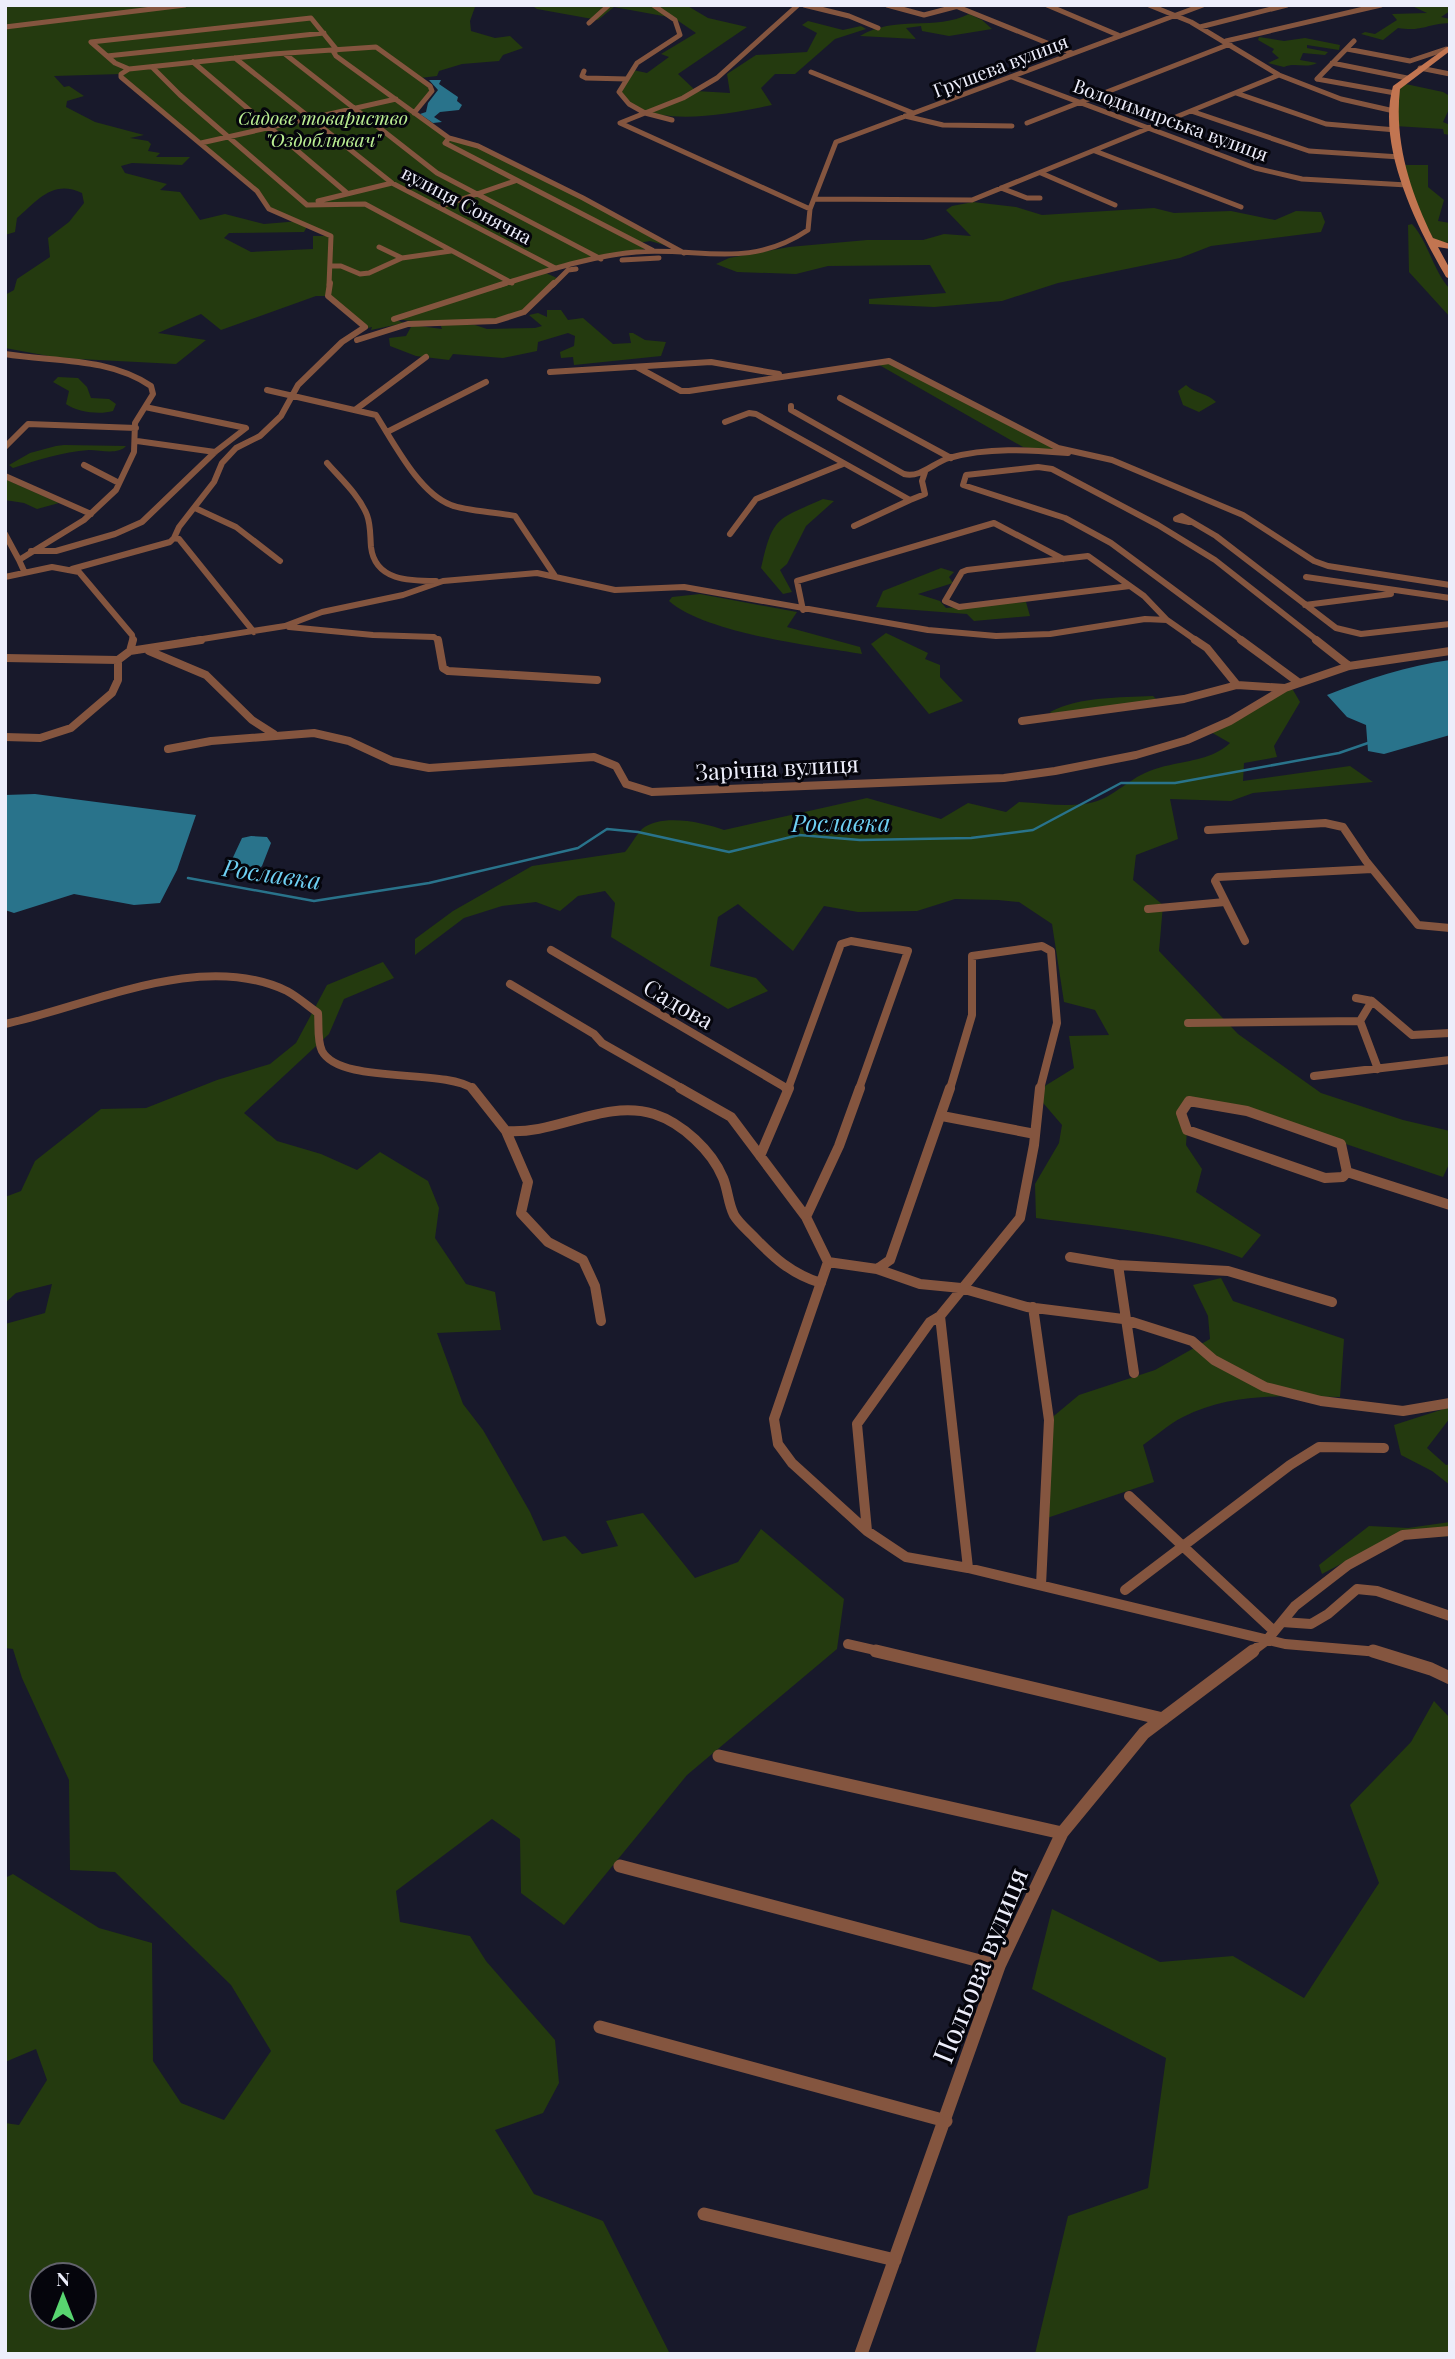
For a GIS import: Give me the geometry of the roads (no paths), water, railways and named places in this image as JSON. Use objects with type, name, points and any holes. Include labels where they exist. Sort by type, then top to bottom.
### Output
[{"type":"street","points":[[5,27],[185,5]]},
{"type":"street","points":[[589,23],[609,5]]},
{"type":"street","points":[[653,5],[671,13],[681,29],[677,39],[637,63],[620,90],[620,95],[645,113],[672,120]]},
{"type":"street","points":[[798,5],[736,63],[701,90],[677,103],[620,123],[810,209]]},
{"type":"street","points":[[804,5],[849,16],[878,28]]},
{"type":"street","points":[[887,5],[918,17],[930,17],[960,6],[1072,53]]},
{"type":"street","points":[[1047,5],[1118,35]]},
{"type":"street","points":[[1149,5],[1228,42],[1279,75],[1352,103],[1394,111]]},
{"type":"street","name":"Грушева вулиця","points":[[814,199],[836,142],[1203,5]]},
{"type":"street","points":[[1200,27],[1287,5]]},
{"type":"street","points":[[1027,124],[1228,42],[1381,5]]},
{"type":"street","points":[[414,113],[432,91],[430,86],[376,47],[335,51],[235,58],[129,69],[115,64],[91,42],[311,18],[321,26],[327,42],[335,51],[336,56],[396,99],[414,113],[449,138],[478,146],[583,198],[684,254]]},
{"type":"street","points":[[107,56],[324,33]]},
{"type":"street","points":[[1354,41],[1317,79],[1395,93]]},
{"type":"street","points":[[1347,48],[1410,61],[1448,48]]},
{"type":"street","points":[[1448,48],[1396,88],[1394,111],[1407,186],[1428,239],[1450,277]]},
{"type":"street","points":[[285,54],[437,173],[601,259]]},
{"type":"street","name":"вулиця Сонячна","points":[[235,58],[392,183],[555,268]]},
{"type":"street","points":[[192,62],[347,193]]},
{"type":"street","points":[[1332,63],[1407,78]]},
{"type":"street","points":[[152,67],[227,137],[307,205],[365,204],[513,282]]},
{"type":"street","points":[[1420,68],[1450,74]]},
{"type":"street","points":[[5,577],[44,568],[72,569],[170,542],[178,527],[214,482],[222,463],[236,449],[260,436],[279,418],[298,385],[342,342],[365,327],[328,296],[332,266],[331,236],[269,209],[257,191],[121,77],[121,74],[129,69]]},
{"type":"street","points":[[584,71],[582,76],[586,78],[627,79]]},
{"type":"street","points":[[811,72],[913,113]]},
{"type":"street","points":[[331,355],[364,337],[397,326],[420,322],[496,321],[524,312],[568,270],[618,260],[734,256],[787,244],[808,230],[814,199],[972,200],[1279,75]]},
{"type":"street","name":"Володимирська вулиця","points":[[1012,77],[1269,172],[1302,179],[1407,186]]},
{"type":"street","points":[[1236,93],[1326,124],[1396,130]]},
{"type":"street","points":[[201,143],[396,99]]},
{"type":"street","points":[[1191,111],[1309,151],[1401,157]]},
{"type":"street","points":[[904,116],[934,125],[1012,126]]},
{"type":"street","points":[[449,138],[445,143],[659,253]]},
{"type":"street","points":[[1095,151],[1241,207]]},
{"type":"street","points":[[1041,173],[1115,205]]},
{"type":"street","points":[[439,207],[515,181]]},
{"type":"street","points":[[307,205],[392,183]]},
{"type":"street","points":[[1001,188],[1027,198],[1040,198]]},
{"type":"street","points":[[1428,239],[1438,245],[1450,247]]},
{"type":"street","points":[[379,247],[402,258]]},
{"type":"street","points":[[332,266],[341,266],[360,274],[369,273],[402,258],[451,251]]},
{"type":"street","points":[[394,319],[555,268],[636,252],[702,256]]},
{"type":"street","points":[[1450,258],[1450,277]]},
{"type":"street","points":[[5,352],[68,361]]},
{"type":"street","points":[[5,352],[55,362],[106,366],[128,371],[151,386],[153,394],[135,423],[135,455],[104,504],[19,560]]},
{"type":"street","points":[[355,410],[426,357]]},
{"type":"street","points":[[637,366],[681,391],[882,360],[1059,448],[1112,460],[1243,515],[1314,561],[1328,566],[1450,585]]},
{"type":"street","points":[[550,372],[711,362],[786,375]]},
{"type":"street","points":[[387,432],[486,382]]},
{"type":"street","points":[[267,390],[376,415],[408,465],[432,494],[452,506],[515,516],[555,576]]},
{"type":"street","points":[[840,398],[951,458]]},
{"type":"street","points":[[791,406],[791,410],[904,474],[913,476],[951,458],[1009,449],[1051,454],[1079,453]]},
{"type":"street","points":[[30,551],[57,551],[115,534],[142,522],[215,452],[246,428],[145,407]]},
{"type":"street","points":[[725,422],[749,413],[756,415],[910,500]]},
{"type":"street","points":[[5,447],[28,424],[136,428]]},
{"type":"street","points":[[137,441],[215,452]]},
{"type":"street","points":[[327,463],[356,498],[369,520],[372,555],[380,570],[395,579],[443,581],[537,573],[615,590],[684,587],[928,631],[996,636],[1050,634],[1145,619],[1167,620]]},
{"type":"street","points":[[730,534],[757,499],[842,464]]},
{"type":"street","points":[[83,465],[119,484]]},
{"type":"street","points":[[1298,682],[1111,543],[1065,518],[963,485],[966,475],[1038,467],[1052,469],[1158,525],[1215,560],[1349,666]]},
{"type":"street","points":[[854,526],[925,494],[922,481],[925,472]]},
{"type":"street","points":[[5,476],[91,514]]},
{"type":"street","points":[[195,508],[236,527],[280,561]]},
{"type":"street","points":[[803,610],[797,580],[994,523],[1063,559]]},
{"type":"street","points":[[1189,523],[1216,536],[1336,628],[1361,634],[1450,624]]},
{"type":"street","points":[[5,534],[24,571]]},
{"type":"street","points":[[174,538],[179,540],[254,632]]},
{"type":"street","points":[[1130,586],[959,607],[950,606],[945,601],[962,572],[967,570],[1088,556],[1130,586],[1164,613],[1167,620],[1207,648],[1237,685]]},
{"type":"street","points":[[5,658],[118,660],[130,651],[132,635],[84,577],[72,569]]},
{"type":"street","points":[[1306,577],[1450,598]]},
{"type":"street","points":[[130,651],[285,626],[322,612],[403,595],[443,581]]},
{"type":"street","points":[[1305,605],[1404,592]]},
{"type":"street","points":[[285,626],[373,635],[434,637],[439,640],[443,668],[448,671],[597,681]]},
{"type":"street","points":[[145,650],[192,668],[219,685],[249,718],[275,734]]},
{"type":"street","name":"Зарічна вулиця","points":[[168,748],[275,734],[314,733],[349,741],[392,761],[429,768],[594,757],[616,766],[626,784],[641,790],[768,789],[871,782],[1004,778],[1059,770],[1160,747],[1209,731],[1298,682],[1349,666],[1450,651]]},
{"type":"street","points":[[5,737],[40,738],[71,728],[112,693],[118,680],[118,660]]},
{"type":"street","points":[[1022,721],[1184,699],[1237,685],[1285,688]]},
{"type":"street","points":[[1208,830],[1325,823],[1343,827],[1372,869],[1418,925],[1450,928]]},
{"type":"street","points":[[1245,941],[1215,881],[1218,877],[1372,869]]},
{"type":"street","points":[[1148,909],[1225,902]]},
{"type":"street","points":[[760,1156],[788,1089],[841,944],[852,941],[908,951],[839,1146],[806,1217]]},
{"type":"street","points":[[867,1531],[857,1424],[930,1322],[940,1316],[1020,1218],[1035,1134],[1038,1097],[1057,1023],[1051,951],[1042,946],[972,956],[972,1015],[942,1116],[890,1260],[877,1269]]},
{"type":"street","name":"Садова","points":[[551,950],[788,1089]]},
{"type":"street","points":[[5,1024],[183,979],[216,976],[244,978],[287,990],[318,1013],[321,1049],[327,1057],[341,1065],[471,1087],[506,1131],[528,1182],[521,1213],[529,1225],[564,1255],[583,1260],[595,1286],[601,1321]]},
{"type":"street","points":[[510,984],[594,1034],[602,1043],[731,1117],[806,1217],[828,1262],[774,1419],[778,1444],[792,1463],[867,1531],[906,1557],[1274,1631],[1311,1624],[1328,1614],[1357,1589],[1377,1591],[1450,1616]]},
{"type":"street","points":[[1356,998],[1372,1001],[1412,1035],[1450,1033]]},
{"type":"street","points":[[1360,1021],[1372,1001]]},
{"type":"street","points":[[1188,1023],[1360,1021]]},
{"type":"street","points":[[1360,1021],[1378,1069]]},
{"type":"street","points":[[1314,1076],[1450,1060]]},
{"type":"street","points":[[1189,1101],[1216,1102],[1290,1125],[1341,1144],[1347,1172],[1343,1177],[1325,1178],[1217,1142],[1187,1130],[1181,1114],[1189,1101]]},
{"type":"street","points":[[506,1131],[529,1132],[610,1111],[632,1110],[655,1115],[691,1137],[721,1174],[734,1216],[776,1262],[801,1278],[821,1283]]},
{"type":"street","points":[[942,1116],[1035,1134]]},
{"type":"street","points":[[1347,1172],[1450,1206]]},
{"type":"street","points":[[1070,1256],[1118,1265],[1228,1271],[1332,1302]]},
{"type":"street","points":[[828,1262],[877,1269],[920,1284],[961,1288],[1033,1307],[1128,1321],[1192,1341],[1214,1360],[1265,1387],[1321,1401],[1403,1411],[1450,1403]]},
{"type":"street","points":[[1118,1265],[1134,1373]]},
{"type":"street","points":[[1033,1307],[1049,1420],[1041,1585]]},
{"type":"street","points":[[940,1316],[968,1568]]},
{"type":"street","points":[[1125,1590],[1290,1465],[1320,1447],[1384,1448]]},
{"type":"street","points":[[1129,1496],[1285,1644],[1371,1650],[1431,1669],[1450,1678]]},
{"type":"street","name":"Польова вулиця","points":[[861,2354],[999,1966],[1062,1833],[1144,1733],[1274,1631],[1306,1598],[1349,1564],[1403,1535],[1450,1531]]},
{"type":"street","points":[[848,1644],[1163,1719]]},
{"type":"street","points":[[719,1756],[1062,1833]]},
{"type":"street","points":[[620,1866],[999,1966]]},
{"type":"street","points":[[600,2027],[946,2121]]},
{"type":"street","points":[[704,2214],[895,2260]]},
{"type":"water","points":[[429,80],[441,80],[439,84],[458,97],[457,101],[462,105],[459,110],[440,112],[434,117],[442,122],[433,123],[420,114],[426,112],[428,103],[438,90]]},
{"type":"water","points":[[1450,660],[1450,735],[1384,754],[1368,751],[1366,725],[1347,717],[1327,695],[1387,674]]},
{"type":"water","points":[[35,794],[196,815],[177,870],[160,903],[134,905],[74,894],[14,913],[5,910],[5,795]]},
{"type":"water","points":[[267,837],[271,843],[262,866],[256,872],[240,872],[228,868],[242,838]]},
{"type":"waterway","name":"Рославка","points":[[188,878],[314,901],[429,883],[578,848],[607,829],[638,832],[729,852],[799,835],[860,840],[971,838],[1033,830],[1121,783],[1175,783],[1339,753],[1368,743]]},
{"type":"park label","name":"Садове товариство \"Оздоблювач\"","points":[[323,128]]}]
